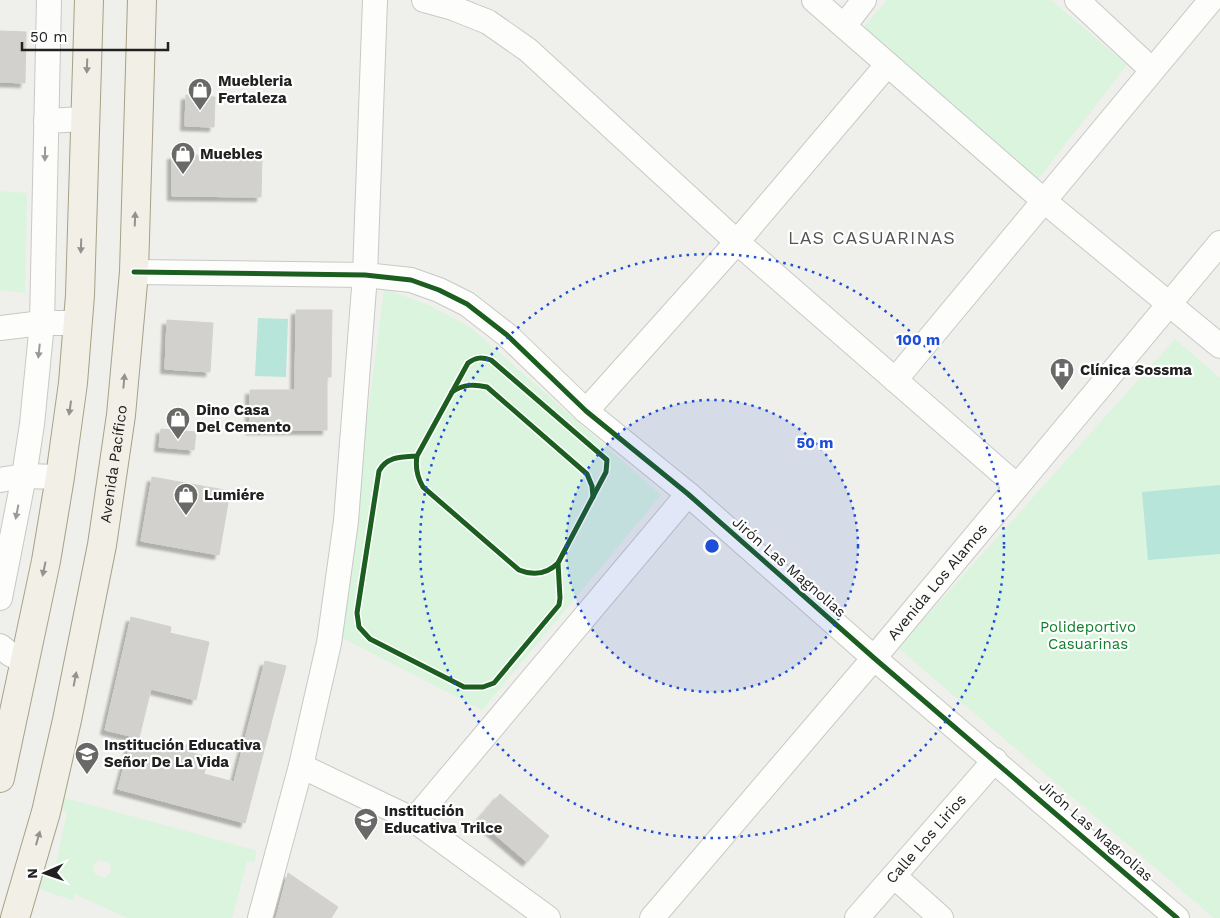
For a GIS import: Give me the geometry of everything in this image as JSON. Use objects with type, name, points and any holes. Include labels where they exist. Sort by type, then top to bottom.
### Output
[{"type":"main road","points":[[0,778],[7,712],[25,662],[46,561],[73,383],[78,323],[89,0]]},
{"type":"main road","name":"Avenida Pacífico","points":[[17,913],[46,812],[67,720],[102,545],[121,415],[134,272],[142,0]]},
{"type":"street","points":[[0,598],[24,476],[32,424],[42,323],[49,0]]},
{"type":"street","points":[[260,918],[301,766],[329,643],[346,521],[365,275],[375,0]]},
{"type":"street","points":[[424,0],[453,8],[488,22],[528,50],[737,242],[1017,486]]},
{"type":"street","points":[[814,0],[1043,200],[1220,346]]},
{"type":"street","points":[[844,26],[864,0]]},
{"type":"street","points":[[1077,0],[1152,70]]},
{"type":"street","points":[[895,380],[1211,0]]},
{"type":"street","points":[[586,411],[737,242],[887,65]]},
{"type":"street","points":[[46,120],[85,119]]},
{"type":"street","name":"Avenida Los Alamos","points":[[652,918],[874,658],[1220,243]]},
{"type":"street","name":"Jirón Las Magnolias","points":[[134,272],[365,275],[411,280],[439,290],[467,304],[507,335],[586,411],[688,494],[874,658],[1177,918]]},
{"type":"street","points":[[0,328],[42,323],[78,323]]},
{"type":"street","points":[[0,480],[24,476],[60,477]]},
{"type":"street","points":[[414,820],[688,494]]},
{"type":"street","points":[[0,646],[25,662]]},
{"type":"street","name":"Calle Los Lirios","points":[[857,918],[995,760]]},
{"type":"street","points":[[301,766],[414,820],[548,918]]},
{"type":"street","points":[[894,876],[941,918]]},
{"type":"green space","points":[[887,0],[1051,0],[1127,65],[1038,179],[863,28]]},
{"type":"green space","points":[[0,191],[27,193],[25,293],[0,290]]},
{"type":"green space","points":[[384,289],[431,306],[470,327],[661,495],[482,710],[339,636]]},
{"type":"green space","points":[[258,318],[288,319],[286,377],[255,376]]},
{"type":"green space","name":"Polideportivo Casuarinas","points":[[1175,339],[1220,378],[1220,918],[1214,918],[898,648]]},
{"type":"green space","points":[[1220,485],[1220,554],[1148,560],[1142,492]]},
{"type":"green space","points":[[65,798],[255,850],[254,862],[247,861],[232,918],[127,918],[75,894],[72,900],[42,890],[39,886],[40,872],[54,874],[67,812],[57,808]],"holes":[[[99,860],[108,862],[111,869],[109,875],[105,878],[96,875],[93,871],[95,863]]]},
{"type":"building","points":[[0,31],[26,32],[25,83],[0,82]]},
{"type":"building","name":"Muebleria Fertaleza","points":[[186,95],[215,97],[214,127],[185,126]]},
{"type":"building","points":[[172,155],[262,156],[261,197],[172,196]]},
{"type":"building","points":[[296,310],[332,310],[331,377],[327,377],[327,430],[250,430],[250,390],[295,390]]},
{"type":"building","points":[[167,320],[213,323],[210,372],[165,369]]},
{"type":"building","name":"Dino Casa Del Cemento","points":[[161,429],[196,432],[194,450],[159,447]]},
{"type":"building","name":"Lumiére","points":[[152,477],[230,491],[219,555],[141,541]]},
{"type":"building","points":[[131,617],[171,627],[170,633],[209,642],[196,700],[151,689],[139,738],[105,730]]},
{"type":"building","points":[[265,661],[286,666],[245,823],[118,789],[132,737],[180,750],[190,742],[193,753],[208,757],[204,774],[234,782]]},
{"type":"building","points":[[500,794],[549,836],[527,862],[478,820]]},
{"type":"building","points":[[288,873],[338,907],[331,918],[276,918]]},
{"type":"cycle path","points":[[134,272],[365,275],[411,280],[439,290],[467,304],[507,335],[586,411],[688,494],[874,658],[1177,918]]},
{"type":"cycle path","points":[[417,456],[400,457],[391,460],[386,462],[379,471],[357,613],[359,627],[370,639],[464,687],[483,687],[494,683],[559,605],[558,563],[606,472],[607,460],[491,360],[476,359],[468,363],[417,456],[416,468],[419,480],[423,487],[519,570],[540,573],[549,570],[558,563]]},
{"type":"cycle path","points":[[452,392],[469,385],[487,387],[587,474],[592,486],[593,497]]},
{"type":"place","name":"Muebleria Fertaleza","points":[[200,111]]},
{"type":"place","name":"Muebles","points":[[183,175]]},
{"type":"place","name":"Clínica Sossma","points":[[1062,391]]},
{"type":"place","name":"Dino Casa Del Cemento","points":[[178,440]]},
{"type":"place","name":"Lumiére","points":[[186,516]]},
{"type":"place","name":"Institución Educativa Señor De La Vida","points":[[87,775]]},
{"type":"place","name":"Institución Educativa Trilce","points":[[366,841]]},
{"type":"district","name":"LAS CASUARINAS","points":[[872,237]]}]
